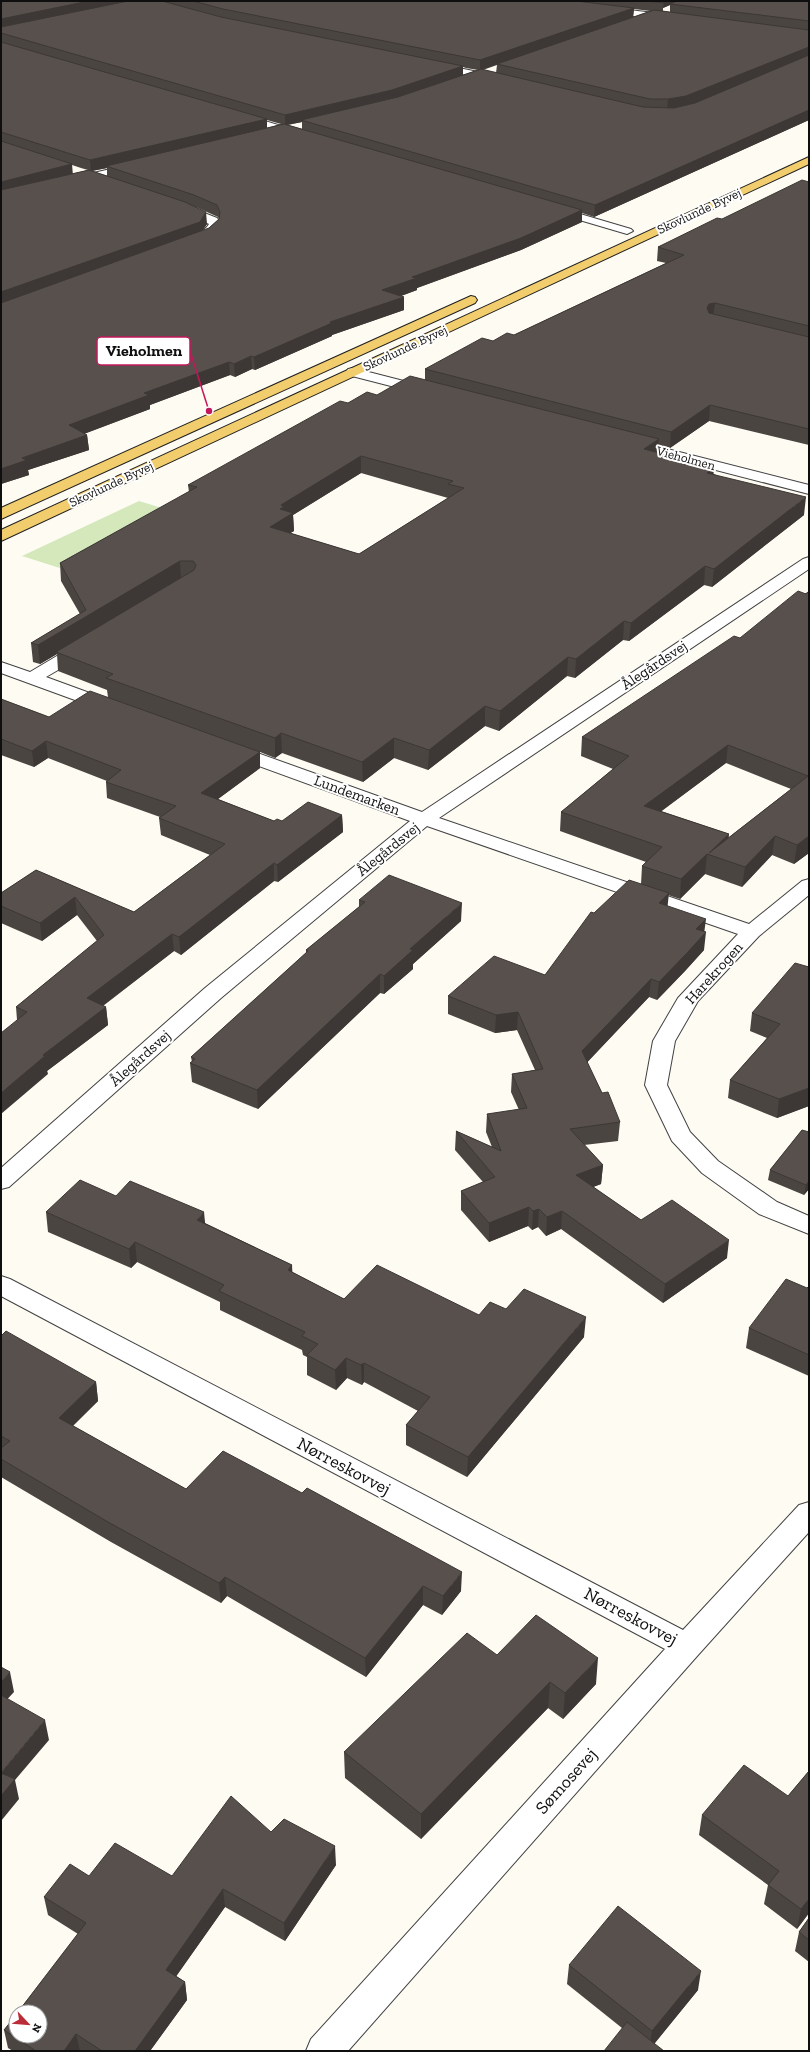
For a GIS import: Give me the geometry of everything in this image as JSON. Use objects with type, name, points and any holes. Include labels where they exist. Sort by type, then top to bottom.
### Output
[{"type":"main road","name":"Skovlunde Byvej","points":[[606,240],[809,146]]},
{"type":"main road","name":"Skovlunde Byvej","points":[[1,536],[809,160]]},
{"type":"main road","name":"Skovlunde Byvej","points":[[1,514],[485,294]]},
{"type":"street","points":[[597,9],[681,19]]},
{"type":"street","points":[[632,22],[651,16]]},
{"type":"street","points":[[426,64],[511,82]]},
{"type":"street","points":[[460,82],[501,68]]},
{"type":"street","points":[[226,113],[308,137]]},
{"type":"street","points":[[263,136],[309,124]]},
{"type":"street","points":[[60,184],[150,163]]},
{"type":"street","points":[[67,170],[111,184]]},
{"type":"street","points":[[169,203],[213,220],[215,224],[213,229],[205,237],[183,244]]},
{"type":"street","points":[[541,205],[627,231]]},
{"type":"street","points":[[354,372],[436,394]]},
{"type":"street","name":"Vieholmen","points":[[613,439],[809,490]]},
{"type":"street","name":"Ålegårdsvej","points":[[1,1181],[213,993],[424,819],[809,562]]},
{"type":"street","points":[[32,678],[93,642]]},
{"type":"street","points":[[1,667],[128,713]]},
{"type":"street","name":"Lundemarken","points":[[216,744],[424,819],[752,932]]},
{"type":"street","name":"Harekrogen","points":[[809,885],[752,932],[689,998],[664,1041],[656,1085],[680,1136],[710,1167],[768,1208],[809,1226]]},
{"type":"street","name":"Nørreskovvej","points":[[1,1285],[687,1646]]},
{"type":"street","name":"Sømosevej","points":[[324,2051],[687,1646],[809,1513]]},
{"type":"green space","points":[[139,501],[175,512],[85,576],[22,556]]},
{"type":"building","points":[[1,1],[89,1],[1,19]]},
{"type":"building","points":[[128,1],[162,1],[221,17],[463,66],[392,90],[285,115],[1,33],[1,27]]},
{"type":"building","points":[[193,1],[576,1],[634,8],[480,60],[223,9]]},
{"type":"building","points":[[647,1],[661,1],[664,3]]},
{"type":"building","points":[[677,1],[809,1],[809,21],[670,4]]},
{"type":"building","points":[[654,10],[809,30],[809,47],[686,96],[668,99],[650,99],[497,64]]},
{"type":"building","points":[[1,42],[267,119],[90,160],[1,132]]},
{"type":"building","points":[[809,55],[809,110],[595,205],[301,120],[398,97],[481,69],[643,107],[674,108],[695,103]]},
{"type":"building","points":[[284,124],[582,210],[521,238],[412,277],[417,278],[382,290],[404,297],[330,322],[332,323],[254,357],[251,356],[234,364],[229,362],[144,393],[149,395],[69,425],[87,435],[22,458],[27,460],[1,469],[1,303],[209,228],[219,219],[220,212],[217,205],[194,195],[106,166]]},
{"type":"building","points":[[1,141],[72,164],[1,182]]},
{"type":"building","points":[[89,170],[185,202],[206,212],[200,222],[1,292],[1,190]]},
{"type":"building","points":[[802,180],[809,182],[809,326],[715,303],[709,304],[707,308],[709,313],[809,337],[809,429],[710,405],[671,432],[425,369],[482,338],[493,341],[507,333],[514,335],[684,255],[658,247],[717,218],[722,219]]},
{"type":"building","points":[[410,376],[659,439],[644,449],[714,467],[707,473],[806,497],[714,569],[705,566],[631,623],[624,621],[576,659],[568,657],[500,711],[485,706],[429,750],[394,738],[362,762],[281,733],[275,738],[106,678],[113,674],[56,652],[194,570],[196,565],[193,561],[180,561],[38,645],[31,643],[86,610],[60,563],[197,487],[188,485],[340,401],[348,403],[367,392],[377,395]],"holes":[[[361,456],[453,481],[448,484],[464,488],[359,554],[270,527],[293,513],[280,509],[284,507],[281,505]]]},
{"type":"building","points":[[798,591],[806,594],[809,591],[809,836],[797,845],[775,836],[745,867],[707,854],[681,879],[642,866],[662,847],[561,812],[629,756],[582,737],[734,636],[740,638]],"holes":[[[728,745],[808,776],[709,853],[729,834],[644,806]]]},
{"type":"building","points":[[90,691],[260,752],[201,793],[274,821],[277,819],[282,821],[308,802],[342,815],[277,865],[274,863],[179,937],[172,934],[87,998],[106,1007],[43,1055],[45,1056],[1,1093],[1,1033],[27,1012],[16,1007],[104,935],[75,897],[40,923],[1,906],[1,893],[36,870],[134,912],[225,844],[159,818],[176,806],[106,782],[121,770],[46,741],[32,751],[1,739],[1,699],[49,717]]},
{"type":"building","points":[[389,875],[462,903],[410,949],[413,950],[384,976],[380,974],[257,1090],[190,1063],[195,1059],[191,1057],[308,951],[306,950],[365,902],[359,900]]},
{"type":"building","points":[[629,880],[669,893],[659,903],[706,919],[696,929],[706,932],[659,982],[651,979],[582,1051],[602,1093],[608,1092],[620,1122],[570,1129],[603,1165],[576,1175],[641,1220],[672,1200],[729,1240],[665,1284],[562,1211],[547,1217],[539,1209],[533,1211],[529,1207],[489,1223],[461,1191],[495,1177],[456,1131],[501,1151],[487,1114],[527,1108],[512,1074],[543,1069],[518,1012],[496,1015],[448,996],[494,956],[545,975],[591,912],[594,913]]},
{"type":"building","points":[[795,963],[809,967],[809,1088],[779,1099],[730,1080],[780,1024],[752,1013]]},
{"type":"building","points":[[802,1130],[809,1132],[809,1181],[806,1185],[770,1170]]},
{"type":"building","points":[[80,1180],[116,1196],[130,1181],[204,1212],[197,1220],[292,1265],[288,1270],[344,1299],[377,1265],[479,1315],[490,1302],[506,1309],[524,1289],[586,1317],[468,1457],[406,1425],[430,1397],[364,1363],[361,1365],[346,1358],[335,1370],[307,1355],[318,1344],[302,1336],[305,1332],[219,1291],[224,1285],[135,1242],[129,1249],[46,1212]]},
{"type":"building","points":[[786,1279],[807,1288],[809,1286],[809,1355],[749,1328]]},
{"type":"building","points":[[6,1331],[96,1382],[59,1418],[186,1489],[223,1451],[302,1493],[307,1488],[462,1572],[443,1596],[423,1586],[365,1658],[225,1577],[219,1583],[108,1522],[1,1459],[1,1448],[10,1441],[1,1436],[1,1336]]},
{"type":"building","points":[[536,1615],[598,1658],[565,1693],[550,1682],[421,1814],[344,1752],[467,1633],[497,1655]]},
{"type":"building","points":[[1,1667],[10,1672],[1,1682]]},
{"type":"building","points":[[1,1695],[45,1720],[1,1773]]},
{"type":"building","points":[[744,1765],[788,1796],[809,1771],[809,1899],[801,1909],[768,1885],[779,1871],[702,1815]]},
{"type":"building","points":[[1,1773],[15,1779],[1,1796]]},
{"type":"building","points":[[231,1796],[271,1832],[284,1819],[335,1846],[284,1923],[223,1889],[166,1970],[185,1982],[135,2051],[102,2051],[76,2034],[64,2051],[36,2051],[25,2044],[48,2044],[48,2004],[24,2004],[86,1923],[44,1897],[70,1864],[89,1876],[115,1843],[172,1876]]},
{"type":"building","points":[[618,1906],[701,1971],[652,2031],[569,1965]]},
{"type":"building","points":[[809,1918],[809,1940],[799,1932]]},
{"type":"building","points":[[627,2022],[664,2051],[604,2051]]},
{"type":"building","points":[[8,2025],[8,2033],[4,2030]]},
{"type":"place","name":"Vieholmen","points":[[209,411]]}]
